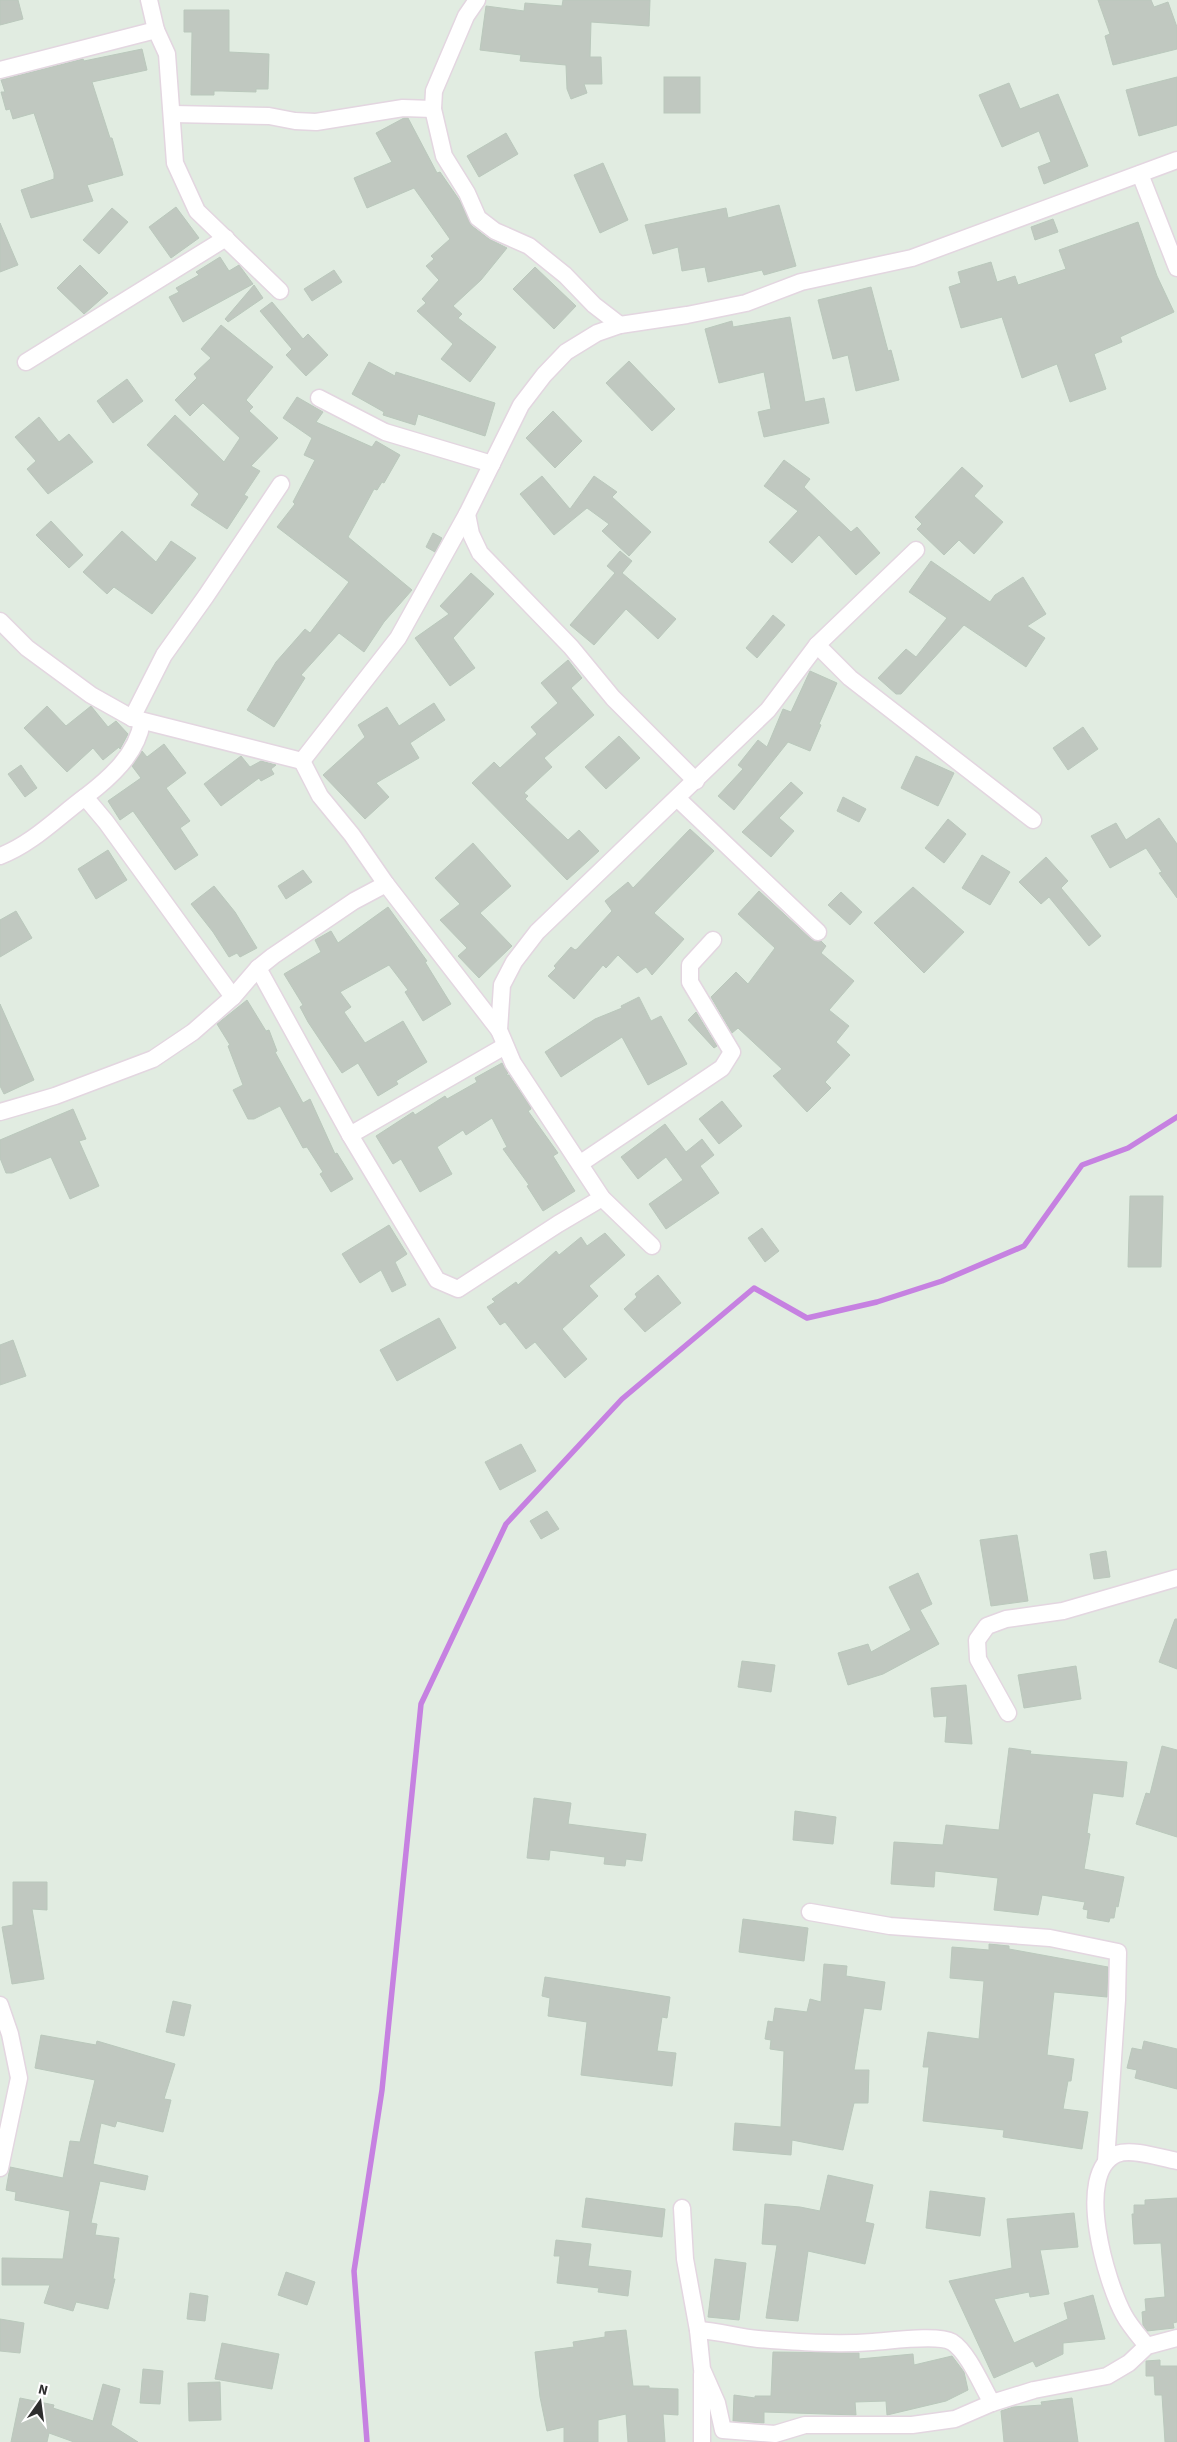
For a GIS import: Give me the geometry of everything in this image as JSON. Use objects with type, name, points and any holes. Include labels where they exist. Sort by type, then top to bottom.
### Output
[{"type":"street","points":[[149,0],[156,30],[167,54],[175,163],[198,210],[280,291]]},
{"type":"street","points":[[477,0],[466,16],[434,91],[433,109],[444,156],[467,194],[478,218],[495,231],[529,246],[565,275],[594,305],[620,325]]},
{"type":"street","points":[[0,70],[156,30]]},
{"type":"street","points":[[172,114],[269,116],[295,121],[316,122],[403,108],[433,109]]},
{"type":"street","points":[[302,761],[398,638],[467,514],[521,405],[544,375],[566,352],[597,333],[620,325],[687,315],[746,303],[801,282],[912,258],[1177,160]]},
{"type":"street","points":[[1140,174],[1177,268]]},
{"type":"street","points":[[26,362],[226,238]]},
{"type":"street","points":[[319,398],[384,432],[492,464]]},
{"type":"street","points":[[0,856],[44,829],[109,779],[130,752],[137,741],[137,720],[164,655],[281,484]]},
{"type":"street","points":[[467,514],[471,534],[480,553],[571,647],[613,698],[696,781]]},
{"type":"street","points":[[502,1038],[502,985],[514,962],[537,932],[678,799],[768,710],[817,645],[916,550]]},
{"type":"street","points":[[0,621],[27,648],[91,695],[137,720],[302,761],[320,796],[352,836],[502,1038],[513,1063],[602,1198],[652,1246]]},
{"type":"street","points":[[817,645],[850,678],[1033,820]]},
{"type":"street","points":[[85,797],[106,822],[234,997]]},
{"type":"street","points":[[678,799],[818,932]]},
{"type":"street","points":[[0,1112],[55,1096],[153,1059],[193,1032],[234,997],[258,968],[323,921],[386,884]]},
{"type":"street","points":[[581,1164],[722,1068],[732,1052],[690,982],[690,965],[713,940]]},
{"type":"street","points":[[258,968],[350,1135],[437,1280],[458,1289],[558,1224],[602,1198]]},
{"type":"street","points":[[350,1135],[502,1038]]},
{"type":"street","points":[[1008,1713],[978,1659],[976,1640],[987,1626],[1006,1619],[1063,1610],[1177,1578]]},
{"type":"street","points":[[810,1912],[890,1926],[1050,1938],[1118,1952],[1117,2000],[1106,2161],[1098,2179],[1094,2219],[1104,2266],[1124,2315],[1147,2346]]},
{"type":"street","points":[[0,2005],[10,2034],[19,2078],[0,2168]]},
{"type":"street","points":[[1106,2161],[1118,2153],[1143,2153],[1177,2161]]},
{"type":"street","points":[[682,2208],[685,2259],[698,2330],[702,2370],[702,2442]]},
{"type":"street","points":[[698,2330],[718,2331],[756,2338],[818,2342],[854,2343],[926,2338],[951,2342],[963,2352],[992,2403]]},
{"type":"street","points":[[702,2370],[717,2403],[723,2430],[775,2434],[805,2425],[912,2425],[955,2419],[992,2403],[1034,2390],[1107,2376],[1129,2364],[1147,2346],[1177,2338]]},
{"type":"building","points":[[0,0],[18,0],[23,19],[0,25]]},
{"type":"building","points":[[563,0],[650,0],[649,26],[591,22],[590,57],[601,57],[602,84],[584,84],[587,93],[571,99],[567,89],[566,65],[520,61],[521,55],[480,50],[486,6],[524,11],[525,3],[562,6]]},
{"type":"building","points":[[1098,0],[1151,0],[1154,7],[1168,2],[1177,27],[1177,49],[1113,65],[1105,36],[1110,34]]},
{"type":"building","points":[[184,10],[229,10],[229,52],[269,54],[268,89],[256,89],[256,92],[214,91],[214,95],[191,95],[192,32],[184,32]]},
{"type":"building","points":[[142,49],[147,70],[92,82],[123,175],[87,185],[93,201],[31,218],[21,190],[54,179],[54,173],[34,113],[13,119],[10,109],[6,110],[1,92],[5,92],[1,80],[83,59],[84,61]]},
{"type":"building","points":[[664,77],[700,77],[700,113],[664,113]]},
{"type":"building","points":[[1177,77],[1177,125],[1139,136],[1126,90]]},
{"type":"building","points":[[1009,83],[1020,109],[1058,94],[1088,166],[1044,184],[1038,167],[1051,162],[1039,131],[1002,147],[979,95]]},
{"type":"building","points":[[404,118],[408,118],[437,173],[440,172],[460,201],[472,226],[489,239],[507,248],[481,280],[453,306],[462,314],[458,318],[496,347],[470,382],[441,359],[453,344],[417,311],[426,303],[422,299],[439,280],[426,266],[434,259],[431,256],[450,239],[414,188],[367,208],[354,178],[392,162],[376,133]]},
{"type":"building","points":[[506,133],[518,154],[479,177],[467,156]]},
{"type":"building","points":[[603,163],[628,220],[600,233],[574,175]]},
{"type":"building","points":[[779,205],[796,266],[764,275],[762,270],[708,282],[705,267],[682,271],[678,247],[653,254],[645,225],[726,208],[728,218]]},
{"type":"building","points":[[176,207],[199,238],[171,258],[149,227]]},
{"type":"building","points":[[112,208],[128,222],[99,254],[83,240]]},
{"type":"building","points":[[1053,219],[1058,232],[1035,240],[1031,227]]},
{"type":"building","points":[[1138,222],[1157,276],[1174,312],[1120,337],[1122,342],[1094,354],[1106,389],[1070,402],[1057,364],[1022,378],[1002,317],[961,328],[949,287],[961,283],[958,272],[991,262],[997,282],[1015,276],[1018,285],[1066,269],[1059,250]]},
{"type":"building","points":[[0,223],[18,265],[0,272]]},
{"type":"building","points":[[220,257],[229,271],[239,265],[253,284],[183,322],[169,297],[179,292],[176,288],[199,275],[196,272]]},
{"type":"building","points":[[80,265],[108,293],[84,314],[57,288]]},
{"type":"building","points":[[535,267],[576,306],[554,329],[513,289]]},
{"type":"building","points":[[334,270],[342,282],[312,301],[304,289]]},
{"type":"building","points":[[254,285],[263,298],[228,322],[225,319]]},
{"type":"building","points":[[871,287],[888,351],[891,350],[899,380],[856,391],[848,355],[833,359],[818,300]]},
{"type":"building","points":[[272,302],[303,339],[308,334],[328,355],[306,376],[286,355],[292,349],[260,311]]},
{"type":"building","points":[[790,317],[805,402],[824,398],[829,423],[764,437],[758,412],[771,409],[764,372],[719,383],[705,329],[732,321],[733,327]]},
{"type":"building","points":[[221,325],[273,367],[246,400],[253,407],[249,411],[278,438],[251,466],[260,471],[244,495],[248,497],[227,529],[191,505],[199,494],[147,445],[175,415],[224,462],[240,438],[203,403],[190,416],[175,400],[197,378],[194,374],[211,358],[201,349]]},
{"type":"building","points":[[629,361],[675,409],[652,431],[606,383]]},
{"type":"building","points":[[369,362],[395,376],[396,372],[495,403],[485,436],[418,414],[415,425],[383,415],[384,412],[352,394]]},
{"type":"building","points":[[127,379],[143,401],[113,423],[97,401]]},
{"type":"building","points":[[297,397],[323,412],[316,422],[372,447],[376,441],[400,455],[384,483],[382,482],[377,490],[374,489],[348,537],[412,590],[384,622],[364,652],[339,633],[301,675],[305,678],[274,727],[247,710],[276,662],[305,629],[310,633],[349,582],[277,527],[295,504],[293,502],[315,460],[304,455],[312,438],[283,418]]},
{"type":"building","points":[[553,411],[582,441],[555,468],[526,438]]},
{"type":"building","points":[[39,417],[59,442],[69,434],[93,462],[48,494],[27,469],[36,461],[15,437]]},
{"type":"building","points":[[784,460],[810,479],[804,487],[851,532],[857,527],[880,553],[856,575],[819,535],[792,563],[769,542],[798,511],[764,486]]},
{"type":"building","points":[[962,467],[983,486],[974,496],[1003,522],[974,554],[959,540],[944,555],[917,529],[922,524],[915,517]]},
{"type":"building","points":[[542,476],[570,509],[594,476],[617,492],[612,497],[651,532],[629,556],[602,531],[609,524],[587,508],[554,535],[520,494]]},
{"type":"building","points":[[51,521],[83,555],[69,568],[36,535]]},
{"type":"building","points":[[122,531],[156,562],[171,541],[196,558],[152,614],[114,587],[107,594],[83,572]]},
{"type":"building","points":[[433,533],[442,538],[435,552],[426,547]]},
{"type":"building","points":[[620,551],[632,561],[622,573],[676,619],[658,639],[626,609],[594,645],[570,625],[615,573],[607,566]]},
{"type":"building","points":[[931,561],[990,602],[995,595],[1023,577],[1046,614],[1027,626],[1045,638],[1026,667],[964,625],[901,694],[896,694],[878,678],[906,649],[916,657],[947,618],[909,592]]},
{"type":"building","points":[[471,573],[494,594],[453,638],[475,668],[450,686],[415,638],[449,614],[440,606]]},
{"type":"building","points":[[773,615],[785,625],[757,658],[746,648]]},
{"type":"building","points":[[568,660],[582,678],[571,688],[594,715],[544,758],[552,767],[524,793],[528,796],[525,799],[568,840],[579,830],[599,851],[567,880],[472,783],[494,762],[500,768],[537,734],[531,727],[558,703],[541,683]]},
{"type":"building","points":[[810,671],[837,683],[819,724],[821,725],[810,751],[788,742],[734,810],[718,796],[743,769],[738,765],[758,740],[767,747],[783,709],[791,712]]},
{"type":"building","points":[[434,703],[445,720],[410,743],[419,758],[376,783],[389,797],[365,819],[323,775],[365,737],[358,725],[387,707],[399,726]]},
{"type":"building","points":[[47,706],[66,726],[91,706],[108,727],[116,721],[128,734],[120,749],[119,747],[103,760],[93,748],[67,772],[24,728]]},
{"type":"building","points":[[1083,727],[1098,749],[1068,770],[1053,748]]},
{"type":"building","points":[[619,736],[640,758],[606,789],[585,767]]},
{"type":"building","points":[[164,744],[186,773],[166,788],[190,821],[180,828],[198,855],[175,870],[133,811],[120,820],[108,801],[141,778],[132,766],[142,751],[147,757]]},
{"type":"building","points":[[241,756],[250,767],[261,761],[276,765],[271,769],[274,774],[261,781],[259,778],[221,806],[204,784]]},
{"type":"building","points":[[916,756],[954,773],[938,806],[901,788]]},
{"type":"building","points":[[21,765],[37,788],[25,797],[8,774]]},
{"type":"building","points":[[791,782],[803,793],[779,818],[794,831],[771,857],[742,832]]},
{"type":"building","points":[[843,797],[866,809],[859,822],[837,811]]},
{"type":"building","points":[[1159,818],[1177,844],[1177,898],[1159,873],[1162,872],[1146,848],[1110,868],[1091,836],[1116,823],[1126,840]]},
{"type":"building","points":[[948,819],[966,834],[944,863],[925,848]]},
{"type":"building","points":[[690,829],[714,851],[654,913],[684,939],[652,975],[646,967],[637,973],[618,955],[606,968],[603,965],[574,999],[548,976],[556,968],[554,966],[571,947],[575,950],[577,949],[612,911],[605,901],[628,882],[633,888]]},
{"type":"building","points":[[473,843],[511,886],[480,913],[512,946],[479,978],[458,956],[467,948],[440,920],[460,904],[435,878]]},
{"type":"building","points":[[108,850],[127,880],[96,899],[78,869]]},
{"type":"building","points":[[982,855],[1010,872],[990,905],[962,888]]},
{"type":"building","points":[[1046,857],[1068,881],[1061,888],[1101,936],[1089,946],[1049,897],[1041,904],[1019,882]]},
{"type":"building","points":[[303,870],[312,882],[286,899],[278,886]]},
{"type":"building","points":[[214,886],[235,912],[257,948],[240,957],[237,953],[229,957],[213,932],[191,904]]},
{"type":"building","points":[[913,887],[964,932],[924,973],[874,923]]},
{"type":"building","points":[[759,891],[811,939],[821,941],[826,946],[821,953],[854,981],[829,1010],[849,1026],[836,1042],[850,1055],[825,1082],[831,1088],[807,1112],[773,1076],[782,1069],[738,1028],[732,1033],[711,997],[736,972],[748,984],[775,948],[738,914]]},
{"type":"building","points":[[841,892],[862,912],[850,925],[828,905]]},
{"type":"building","points":[[388,907],[427,961],[425,962],[451,1004],[423,1021],[405,992],[408,990],[389,965],[340,992],[351,1007],[344,1012],[365,1043],[403,1021],[427,1062],[396,1081],[398,1084],[378,1096],[358,1063],[342,1073],[308,1022],[300,1007],[303,1005],[284,974],[321,952],[315,940],[331,931],[338,943]]},
{"type":"building","points":[[16,911],[32,938],[0,957],[0,920]]},
{"type":"building","points":[[639,997],[651,1021],[661,1016],[687,1064],[648,1085],[622,1037],[561,1077],[545,1052],[595,1019],[622,1008],[621,1006]]},
{"type":"building","points":[[247,1000],[266,1031],[269,1030],[277,1051],[275,1052],[303,1103],[310,1099],[335,1154],[337,1153],[353,1179],[331,1192],[320,1174],[323,1172],[307,1147],[303,1148],[280,1106],[254,1119],[248,1119],[233,1090],[243,1085],[228,1046],[230,1045],[217,1024]]},
{"type":"building","points":[[0,1004],[34,1080],[4,1094],[0,1086]]},
{"type":"building","points":[[696,1012],[717,1046],[714,1048],[688,1020]]},
{"type":"building","points":[[502,1063],[508,1073],[506,1075],[509,1075],[530,1106],[531,1109],[528,1111],[558,1153],[553,1156],[575,1191],[543,1211],[527,1186],[529,1185],[503,1149],[507,1147],[492,1118],[466,1135],[463,1130],[437,1147],[452,1174],[420,1192],[401,1159],[393,1164],[376,1136],[413,1112],[415,1115],[445,1096],[447,1099],[477,1082],[475,1078]]},
{"type":"building","points":[[722,1101],[742,1126],[719,1144],[699,1119]]},
{"type":"building","points":[[73,1109],[86,1139],[79,1141],[99,1186],[70,1199],[51,1157],[12,1173],[6,1173],[0,1158],[0,1140]]},
{"type":"building","points":[[665,1124],[686,1152],[702,1139],[714,1155],[700,1166],[719,1193],[666,1229],[649,1204],[683,1180],[666,1157],[638,1179],[621,1157]]},
{"type":"building","points":[[1130,1196],[1163,1196],[1161,1267],[1128,1267]]},
{"type":"building","points":[[389,1225],[407,1254],[395,1262],[406,1285],[392,1292],[381,1270],[360,1283],[342,1254]]},
{"type":"building","points":[[762,1228],[779,1251],[765,1262],[748,1238]]},
{"type":"building","points":[[605,1233],[625,1255],[589,1286],[598,1296],[562,1329],[587,1359],[565,1378],[535,1342],[526,1349],[505,1322],[500,1325],[487,1307],[495,1302],[492,1299],[516,1282],[518,1285],[556,1251],[559,1255],[581,1237],[587,1246]]},
{"type":"building","points":[[658,1275],[681,1303],[645,1332],[624,1309],[637,1297],[635,1294]]},
{"type":"building","points":[[439,1318],[456,1348],[397,1381],[380,1350]]},
{"type":"building","points":[[13,1340],[26,1376],[0,1385],[0,1345]]},
{"type":"building","points":[[521,1444],[536,1471],[500,1490],[485,1462]]},
{"type":"building","points":[[547,1511],[559,1529],[541,1539],[530,1521]]},
{"type":"building","points":[[1017,1535],[1028,1601],[991,1606],[980,1540]]},
{"type":"building","points":[[1106,1551],[1110,1577],[1094,1579],[1090,1554]]},
{"type":"building","points":[[918,1573],[932,1604],[920,1610],[939,1644],[883,1674],[848,1685],[838,1653],[868,1644],[871,1652],[911,1630],[889,1587]]},
{"type":"building","points":[[1175,1619],[1177,1619],[1177,1669],[1159,1662]]},
{"type":"building","points":[[742,1661],[775,1665],[771,1692],[738,1687]]},
{"type":"building","points":[[1076,1666],[1081,1699],[1024,1708],[1018,1675]]},
{"type":"building","points":[[966,1685],[972,1744],[945,1742],[947,1716],[934,1717],[931,1688]]},
{"type":"building","points":[[1162,1746],[1177,1750],[1177,1837],[1136,1824],[1146,1793],[1150,1794]]},
{"type":"building","points":[[1009,1748],[1031,1751],[1030,1754],[1127,1762],[1123,1797],[1093,1793],[1087,1833],[1090,1834],[1084,1869],[1124,1877],[1118,1907],[1116,1906],[1114,1918],[1110,1918],[1109,1922],[1087,1918],[1088,1910],[1083,1909],[1085,1902],[1042,1895],[1038,1915],[994,1910],[998,1878],[935,1871],[934,1887],[891,1884],[894,1842],[943,1845],[946,1825],[999,1830]]},
{"type":"building","points":[[534,1798],[571,1803],[568,1824],[646,1834],[642,1861],[626,1859],[625,1866],[604,1864],[605,1857],[550,1850],[549,1860],[527,1858]]},
{"type":"building","points":[[795,1811],[836,1817],[833,1844],[793,1840]]},
{"type":"building","points":[[13,1882],[47,1882],[47,1910],[32,1909],[44,1979],[12,1984],[2,1927],[13,1925]]},
{"type":"building","points":[[743,1919],[808,1928],[804,1961],[739,1952]]},
{"type":"building","points":[[989,1944],[1009,1946],[1009,1949],[1108,1967],[1107,1997],[1054,1992],[1047,2055],[1074,2059],[1071,2081],[1068,2081],[1063,2109],[1088,2112],[1082,2149],[1003,2137],[1004,2130],[923,2121],[929,2067],[923,2067],[928,2032],[979,2039],[984,1981],[950,1978],[952,1947],[989,1950]]},
{"type":"building","points":[[824,1964],[847,1966],[846,1976],[885,1982],[881,2010],[864,2008],[854,2070],[869,2070],[868,2103],[854,2103],[843,2150],[792,2140],[791,2155],[733,2150],[735,2123],[781,2127],[784,2051],[770,2049],[771,2040],[765,2039],[768,2021],[773,2022],[775,2008],[807,2012],[810,1999],[821,2002]]},
{"type":"building","points":[[545,1977],[670,1997],[667,2018],[662,2017],[657,2051],[676,2053],[672,2086],[581,2075],[587,2022],[548,2016],[550,1998],[542,1996]]},
{"type":"building","points":[[173,2001],[191,2005],[184,2036],[166,2032]]},
{"type":"building","points":[[41,2035],[96,2045],[97,2041],[175,2064],[164,2099],[171,2100],[163,2132],[117,2121],[115,2127],[101,2123],[93,2164],[148,2176],[145,2190],[100,2181],[91,2223],[97,2224],[95,2235],[119,2238],[113,2279],[115,2279],[108,2309],[76,2302],[73,2311],[44,2303],[50,2285],[2,2285],[2,2258],[63,2259],[70,2211],[15,2200],[16,2192],[6,2190],[10,2167],[63,2178],[70,2141],[80,2142],[95,2080],[35,2068]]},
{"type":"building","points":[[1144,2041],[1177,2049],[1177,2089],[1135,2078],[1137,2070],[1127,2068],[1132,2048],[1142,2050]]},
{"type":"building","points":[[828,2175],[873,2185],[865,2222],[874,2224],[865,2264],[808,2251],[798,2321],[766,2318],[777,2245],[762,2244],[765,2204],[820,2211]]},
{"type":"building","points":[[930,2191],[985,2198],[980,2236],[926,2228]]},
{"type":"building","points":[[586,2198],[665,2209],[662,2237],[582,2227]]},
{"type":"building","points":[[1177,2198],[1177,2322],[1173,2323],[1174,2328],[1147,2331],[1143,2325],[1142,2312],[1146,2311],[1145,2299],[1165,2297],[1161,2243],[1134,2244],[1132,2214],[1134,2214],[1134,2205],[1145,2205],[1145,2200]]},
{"type":"building","points":[[1074,2213],[1078,2247],[1040,2250],[1049,2294],[1030,2297],[1029,2292],[994,2299],[1014,2343],[1068,2319],[1064,2303],[1093,2295],[1105,2339],[1063,2343],[1063,2354],[1036,2367],[1033,2361],[994,2378],[949,2281],[1012,2268],[1007,2219]]},
{"type":"building","points":[[556,2240],[591,2244],[588,2266],[631,2271],[628,2296],[598,2292],[599,2288],[557,2283],[560,2256],[554,2256]]},
{"type":"building","points":[[715,2259],[746,2263],[739,2320],[708,2317]]},
{"type":"building","points":[[286,2272],[315,2282],[307,2305],[278,2295]]},
{"type":"building","points":[[190,2293],[208,2296],[205,2321],[187,2319]]},
{"type":"building","points":[[0,2319],[24,2323],[20,2353],[0,2351]]},
{"type":"building","points":[[626,2330],[633,2386],[678,2389],[678,2415],[663,2414],[665,2442],[628,2442],[626,2414],[598,2420],[598,2442],[564,2442],[564,2427],[547,2431],[540,2397],[535,2352],[574,2347],[573,2342],[605,2337],[605,2332]]},
{"type":"building","points":[[222,2343],[279,2354],[272,2389],[215,2379]]},
{"type":"building","points":[[773,2352],[859,2353],[859,2359],[913,2354],[914,2365],[952,2356],[964,2372],[968,2390],[946,2401],[887,2415],[886,2401],[855,2402],[856,2415],[764,2412],[764,2423],[733,2421],[734,2395],[755,2398],[755,2396],[771,2396]]},
{"type":"building","points":[[1160,2360],[1160,2366],[1177,2366],[1177,2442],[1165,2442],[1162,2395],[1155,2395],[1154,2376],[1146,2376],[1146,2361]]},
{"type":"building","points":[[143,2369],[163,2371],[160,2404],[140,2403]]},
{"type":"building","points":[[220,2382],[221,2420],[189,2421],[188,2383]]},
{"type":"building","points":[[103,2384],[120,2389],[111,2425],[138,2442],[74,2442],[49,2433],[47,2442],[11,2442],[20,2398],[54,2405],[53,2408],[93,2421]]},
{"type":"building","points":[[1072,2398],[1078,2442],[1004,2442],[1001,2411],[1013,2407],[1042,2405],[1041,2402]]},
{"type":"waterway","points":[[367,2442],[354,2271],[382,2090],[421,1704],[506,1524],[622,1399],[754,1288],[807,1318],[877,1302],[942,1281],[1024,1246],[1082,1165],[1128,1148],[1177,1117]]}]
